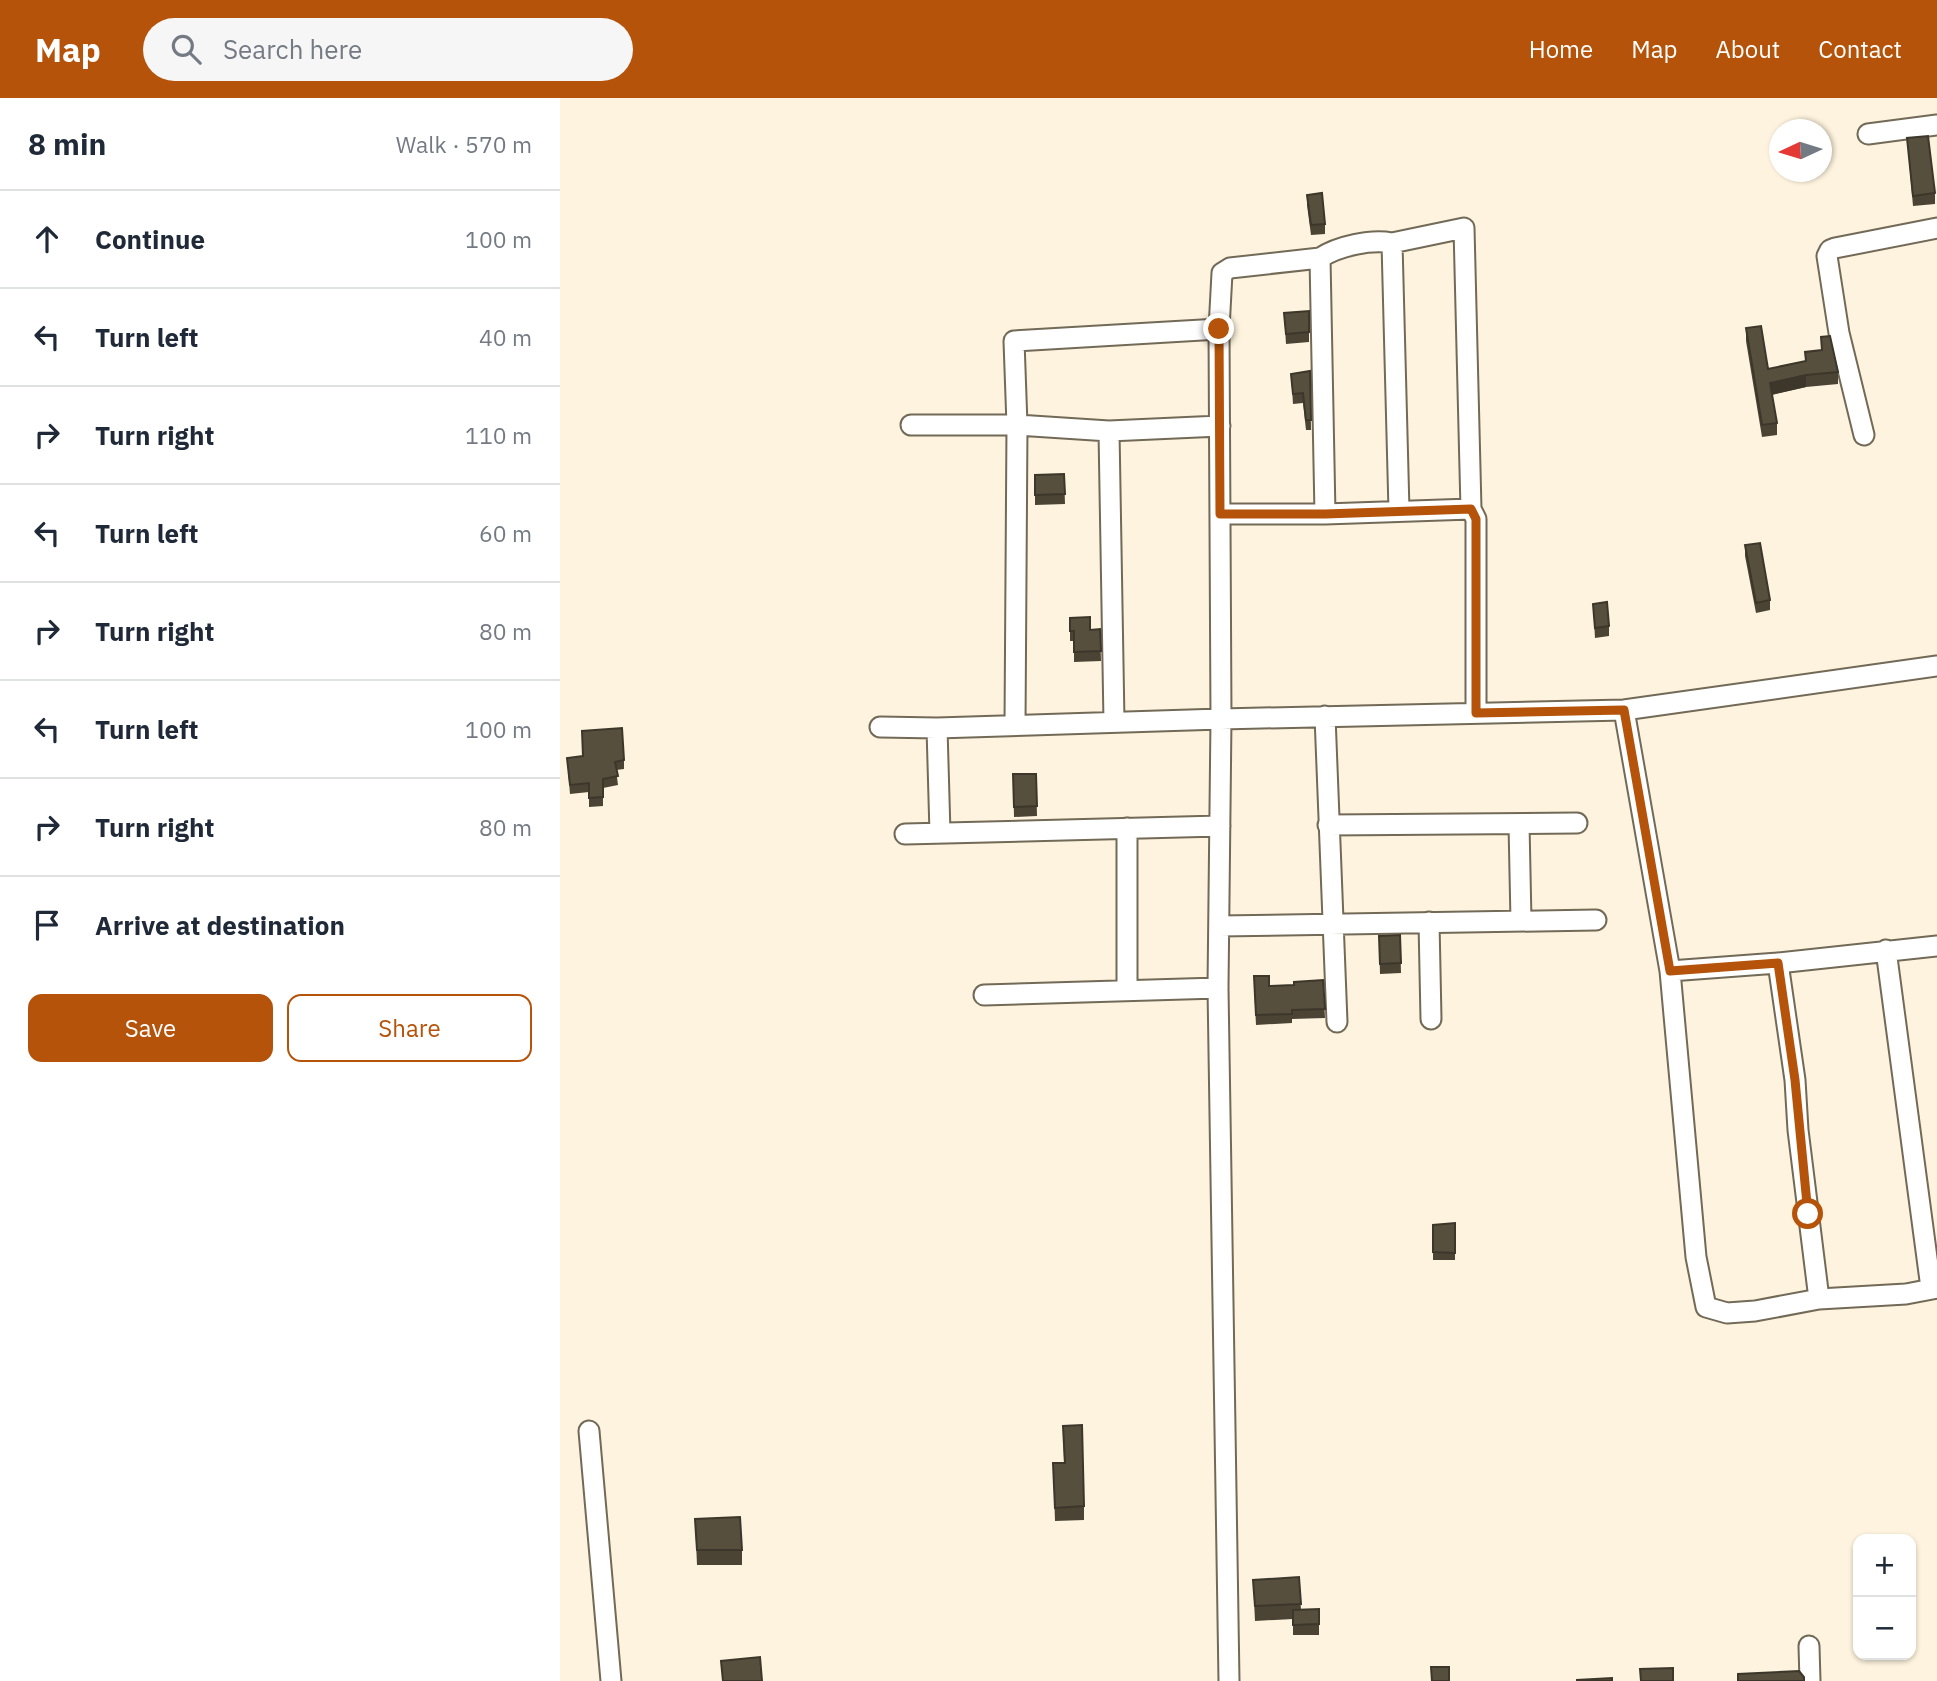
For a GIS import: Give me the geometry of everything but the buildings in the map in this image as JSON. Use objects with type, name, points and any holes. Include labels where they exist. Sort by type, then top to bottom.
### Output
[{"type":"street","points":[[1868,134],[1937,125]]},
{"type":"street","points":[[1229,1681],[1219,988],[1219,329],[1222,273],[1230,268],[1320,258],[1330,251],[1367,243],[1392,243],[1464,228],[1471,509],[1476,519],[1476,713]]},
{"type":"street","points":[[1864,435],[1839,332],[1827,256],[1830,250],[1835,248],[1937,228]]},
{"type":"street","points":[[1392,243],[1399,511]]},
{"type":"street","points":[[1320,258],[1325,514]]},
{"type":"street","points":[[1016,725],[1017,425],[1014,341],[1219,329]]},
{"type":"street","points":[[911,425],[1017,425],[1109,431],[1220,426]]},
{"type":"street","points":[[1109,431],[1114,722]]},
{"type":"street","points":[[1220,514],[1471,509]]},
{"type":"street","points":[[880,727],[937,728],[1624,710],[1937,666]]},
{"type":"street","points":[[1624,710],[1670,971],[1696,1257],[1706,1307],[1727,1313],[1819,1299],[1906,1294],[1934,1288],[1886,950]]},
{"type":"street","points":[[1325,716],[1336,1022]]},
{"type":"street","points":[[937,728],[940,832]]},
{"type":"street","points":[[1328,825],[1577,823]]},
{"type":"street","points":[[1519,824],[1521,921]]},
{"type":"street","points":[[905,834],[1220,826]]},
{"type":"street","points":[[1127,828],[1127,990]]},
{"type":"street","points":[[1219,926],[1596,920]]},
{"type":"street","points":[[1429,922],[1431,1019]]},
{"type":"street","points":[[1670,971],[1778,963],[1937,946]]},
{"type":"street","points":[[1778,963],[1795,1080],[1798,1130],[1819,1299]]},
{"type":"street","points":[[984,995],[1219,988]]},
{"type":"street","points":[[589,1431],[611,1681]]},
{"type":"street","points":[[1809,1646],[1810,1681]]},
{"type":"route","points":[[1219,329],[1220,514],[1471,509],[1476,519],[1476,713],[1624,710],[1670,971],[1778,963],[1795,1080],[1808,1214]]}]
